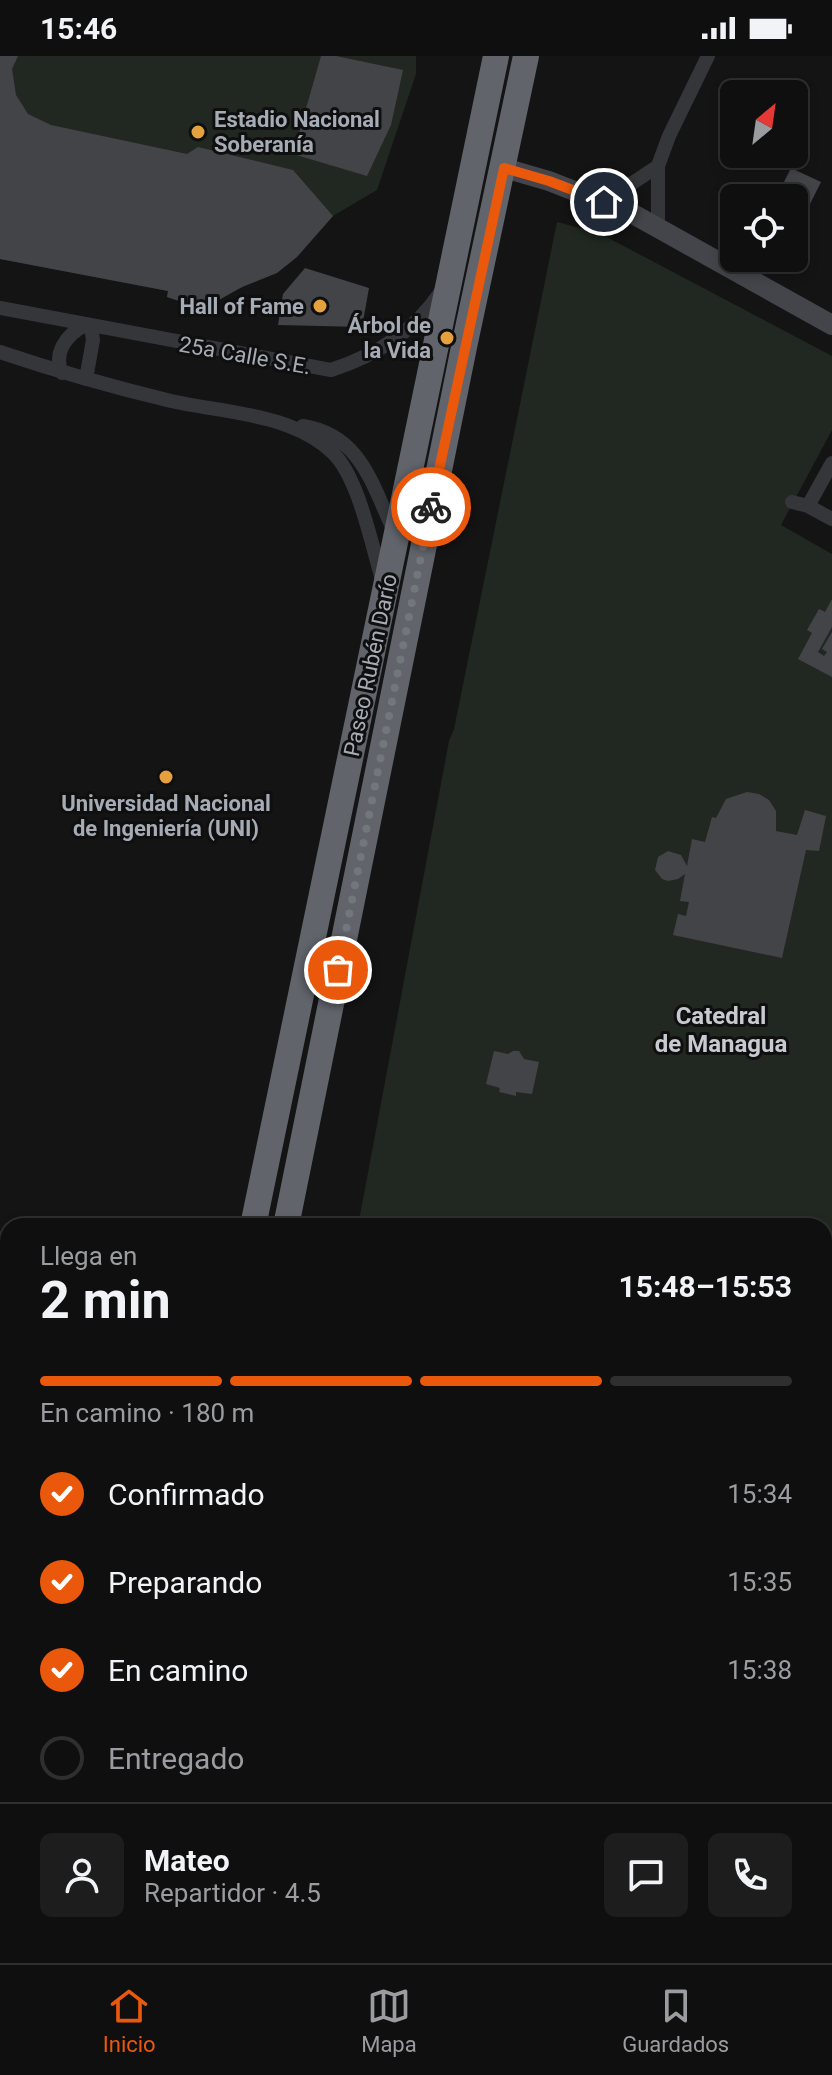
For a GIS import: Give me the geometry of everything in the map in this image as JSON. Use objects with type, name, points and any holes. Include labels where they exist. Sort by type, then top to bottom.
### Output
[{"type":"highway","name":"Paseo Rubén Darío","points":[[255,1218],[498,56]]},
{"type":"highway","points":[[498,56],[487,144],[493,162],[504,168]]},
{"type":"highway","name":"Paseo Rubén Darío","points":[[288,1218],[526,56]]},
{"type":"highway","points":[[474,160],[504,168]]},
{"type":"highway","points":[[464,347],[461,307],[487,171],[483,163],[474,160]]},
{"type":"street","points":[[658,227],[658,166],[674,124],[708,56]]},
{"type":"street","points":[[604,202],[658,166]]},
{"type":"street","points":[[504,168],[604,202],[658,227],[832,325]]},
{"type":"street","name":"25a Calle S.E.","points":[[0,308],[331,370],[362,360],[392,342],[428,310],[453,272]]},
{"type":"street","points":[[62,373],[58,361],[62,347],[71,334],[88,326],[93,340],[86,379]]},
{"type":"street","points":[[0,352],[62,373],[174,402],[314,428],[340,439],[360,458],[396,535]]},
{"type":"street","points":[[283,423],[334,453],[350,477],[385,592]]},
{"type":"street","points":[[808,506],[832,463]]},
{"type":"street","points":[[792,502],[808,506],[832,519]]},
{"type":"shaded area","name":"Estadio Nacional Soberanía","points":[[0,56],[416,56],[416,74],[377,190],[333,216],[305,247],[266,276],[203,309],[167,297],[168,291],[0,259]]},
{"type":"shaded area","points":[[557,222],[599,233],[832,356],[832,430],[781,525],[832,554],[832,1218],[360,1218],[449,741],[454,729]]},
{"type":"building","points":[[0,56],[18,56],[12,69],[16,95],[28,114],[51,125],[187,154],[198,147],[293,170],[333,216],[297,257],[277,273],[242,287],[203,309],[167,297],[168,291],[0,259]]},
{"type":"building","points":[[321,56],[336,56],[403,70],[391,125],[367,176],[293,154]]},
{"type":"building","points":[[791,168],[821,182],[808,208],[808,184],[783,184]]},
{"type":"building","points":[[305,268],[369,288],[362,327],[278,325],[283,294]]},
{"type":"building","points":[[832,599],[832,627],[818,652],[824,656],[827,652],[822,649],[832,632],[832,677],[798,659],[812,633],[807,630],[819,609],[825,612]]},
{"type":"building","points":[[747,792],[769,800],[776,811],[776,831],[797,835],[805,810],[826,816],[819,851],[806,850],[782,958],[673,935],[678,914],[686,916],[689,902],[680,901],[685,874],[668,881],[655,870],[658,857],[668,851],[681,855],[687,866],[692,839],[705,842],[712,817],[716,818],[726,799]]},
{"type":"building","points":[[494,1051],[508,1054],[519,1051],[524,1059],[539,1062],[532,1094],[516,1092],[516,1096],[499,1092],[500,1088],[486,1084]]},
{"type":"way so far","points":[[338,970],[431,507]]},
{"type":"place","name":"Estadio Nacional Soberanía","points":[[198,132]]},
{"type":"place","name":"Hall of Fame","points":[[320,306]]},
{"type":"place","name":"Árbol de la Vida","points":[[447,338]]},
{"type":"place","name":"Universidad Nacional de Ingeniería (UNI)","points":[[166,777]]},
{"type":"district","name":"Catedral de Managua","points":[[721,1030]]},
{"type":"route","points":[[431,507],[504,168],[604,202]]}]
